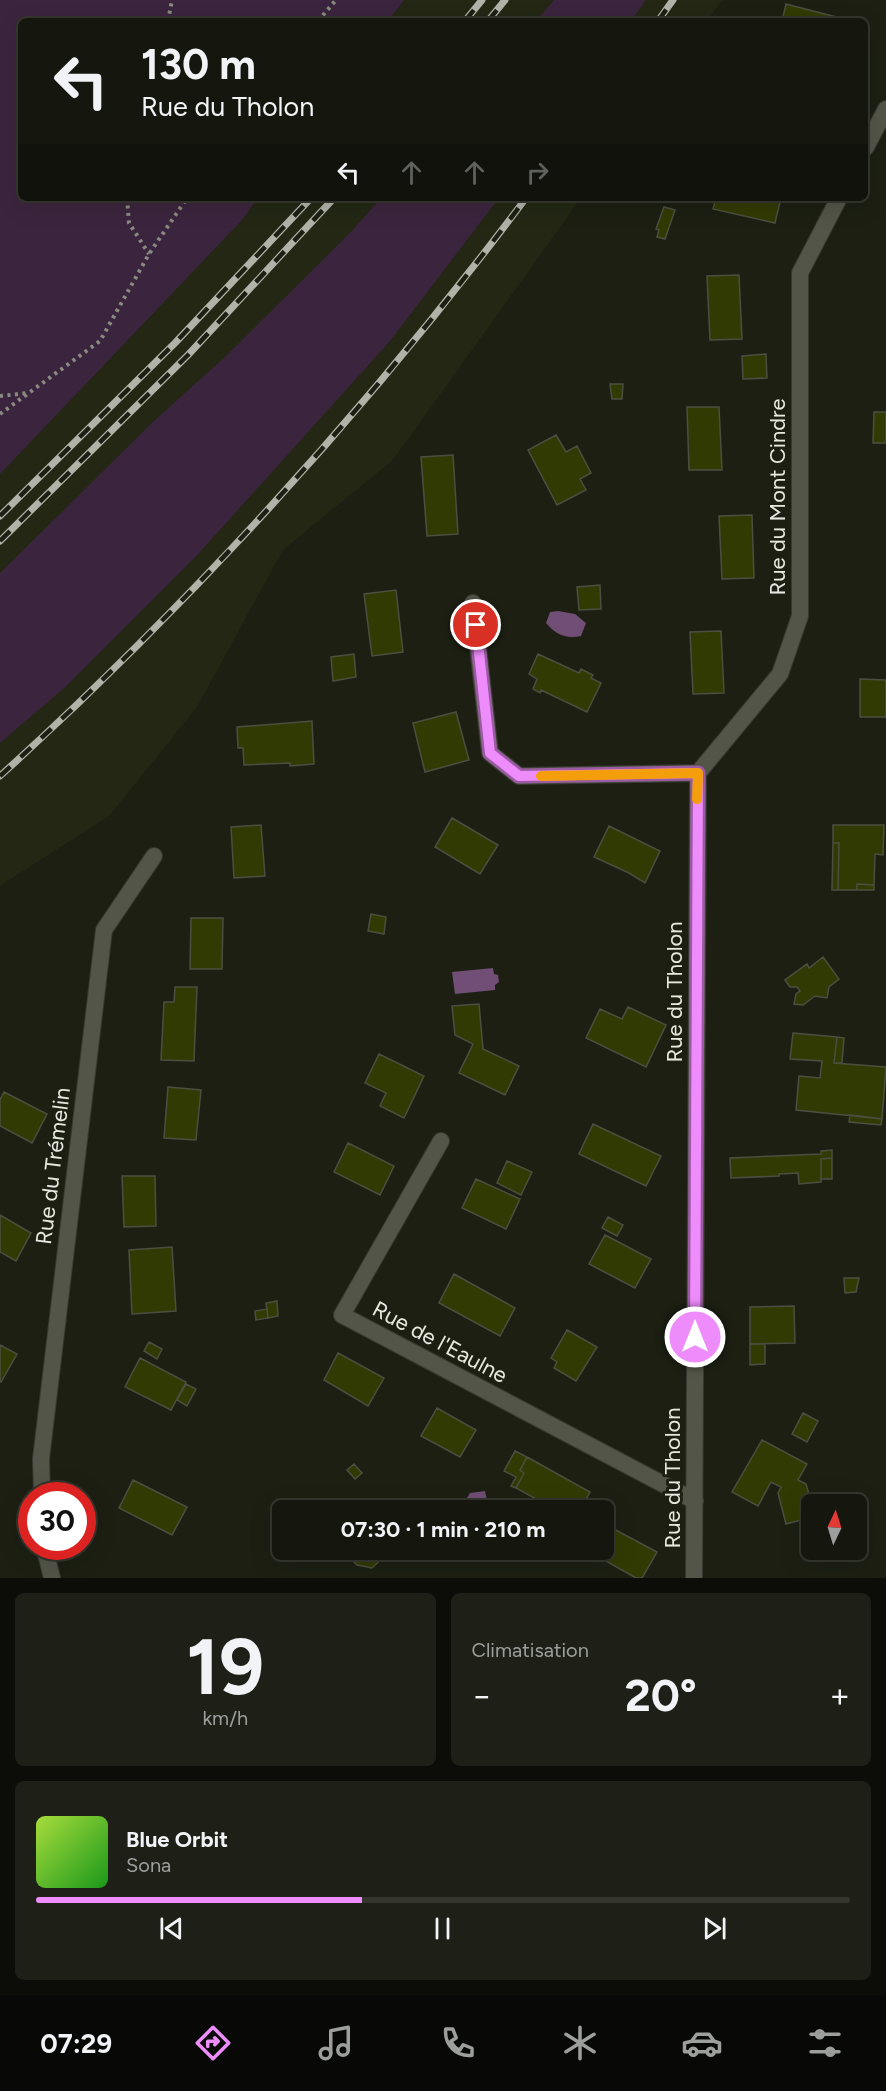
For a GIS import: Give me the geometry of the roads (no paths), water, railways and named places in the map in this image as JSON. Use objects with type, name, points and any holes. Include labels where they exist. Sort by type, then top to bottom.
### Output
[{"type":"street","points":[[868,143],[886,109]]},
{"type":"street","name":"Rue du Mont Cindre","points":[[698,773],[780,675],[800,616],[800,273],[837,201]]},
{"type":"street","points":[[473,603],[490,753],[519,776],[698,773]]},
{"type":"street","name":"Rue du Tholon","points":[[694,1578],[698,773]]},
{"type":"street","name":"Rue du Trémelin","points":[[42,1482],[41,1459],[105,930],[154,856]]},
{"type":"street","name":"Rue de l'Eaulne","points":[[441,1141],[342,1315],[694,1501]]},
{"type":"street","points":[[48,1560],[52,1578]]},
{"type":"railway","points":[[467,18],[482,0]]},
{"type":"railway","points":[[490,18],[505,0]]},
{"type":"railway","points":[[660,18],[673,0]]},
{"type":"railway","points":[[0,516],[175,343],[308,201]]},
{"type":"railway","points":[[0,541],[188,355],[331,201]]},
{"type":"railway","points":[[0,776],[142,641],[277,499],[405,351],[524,201]]}]
